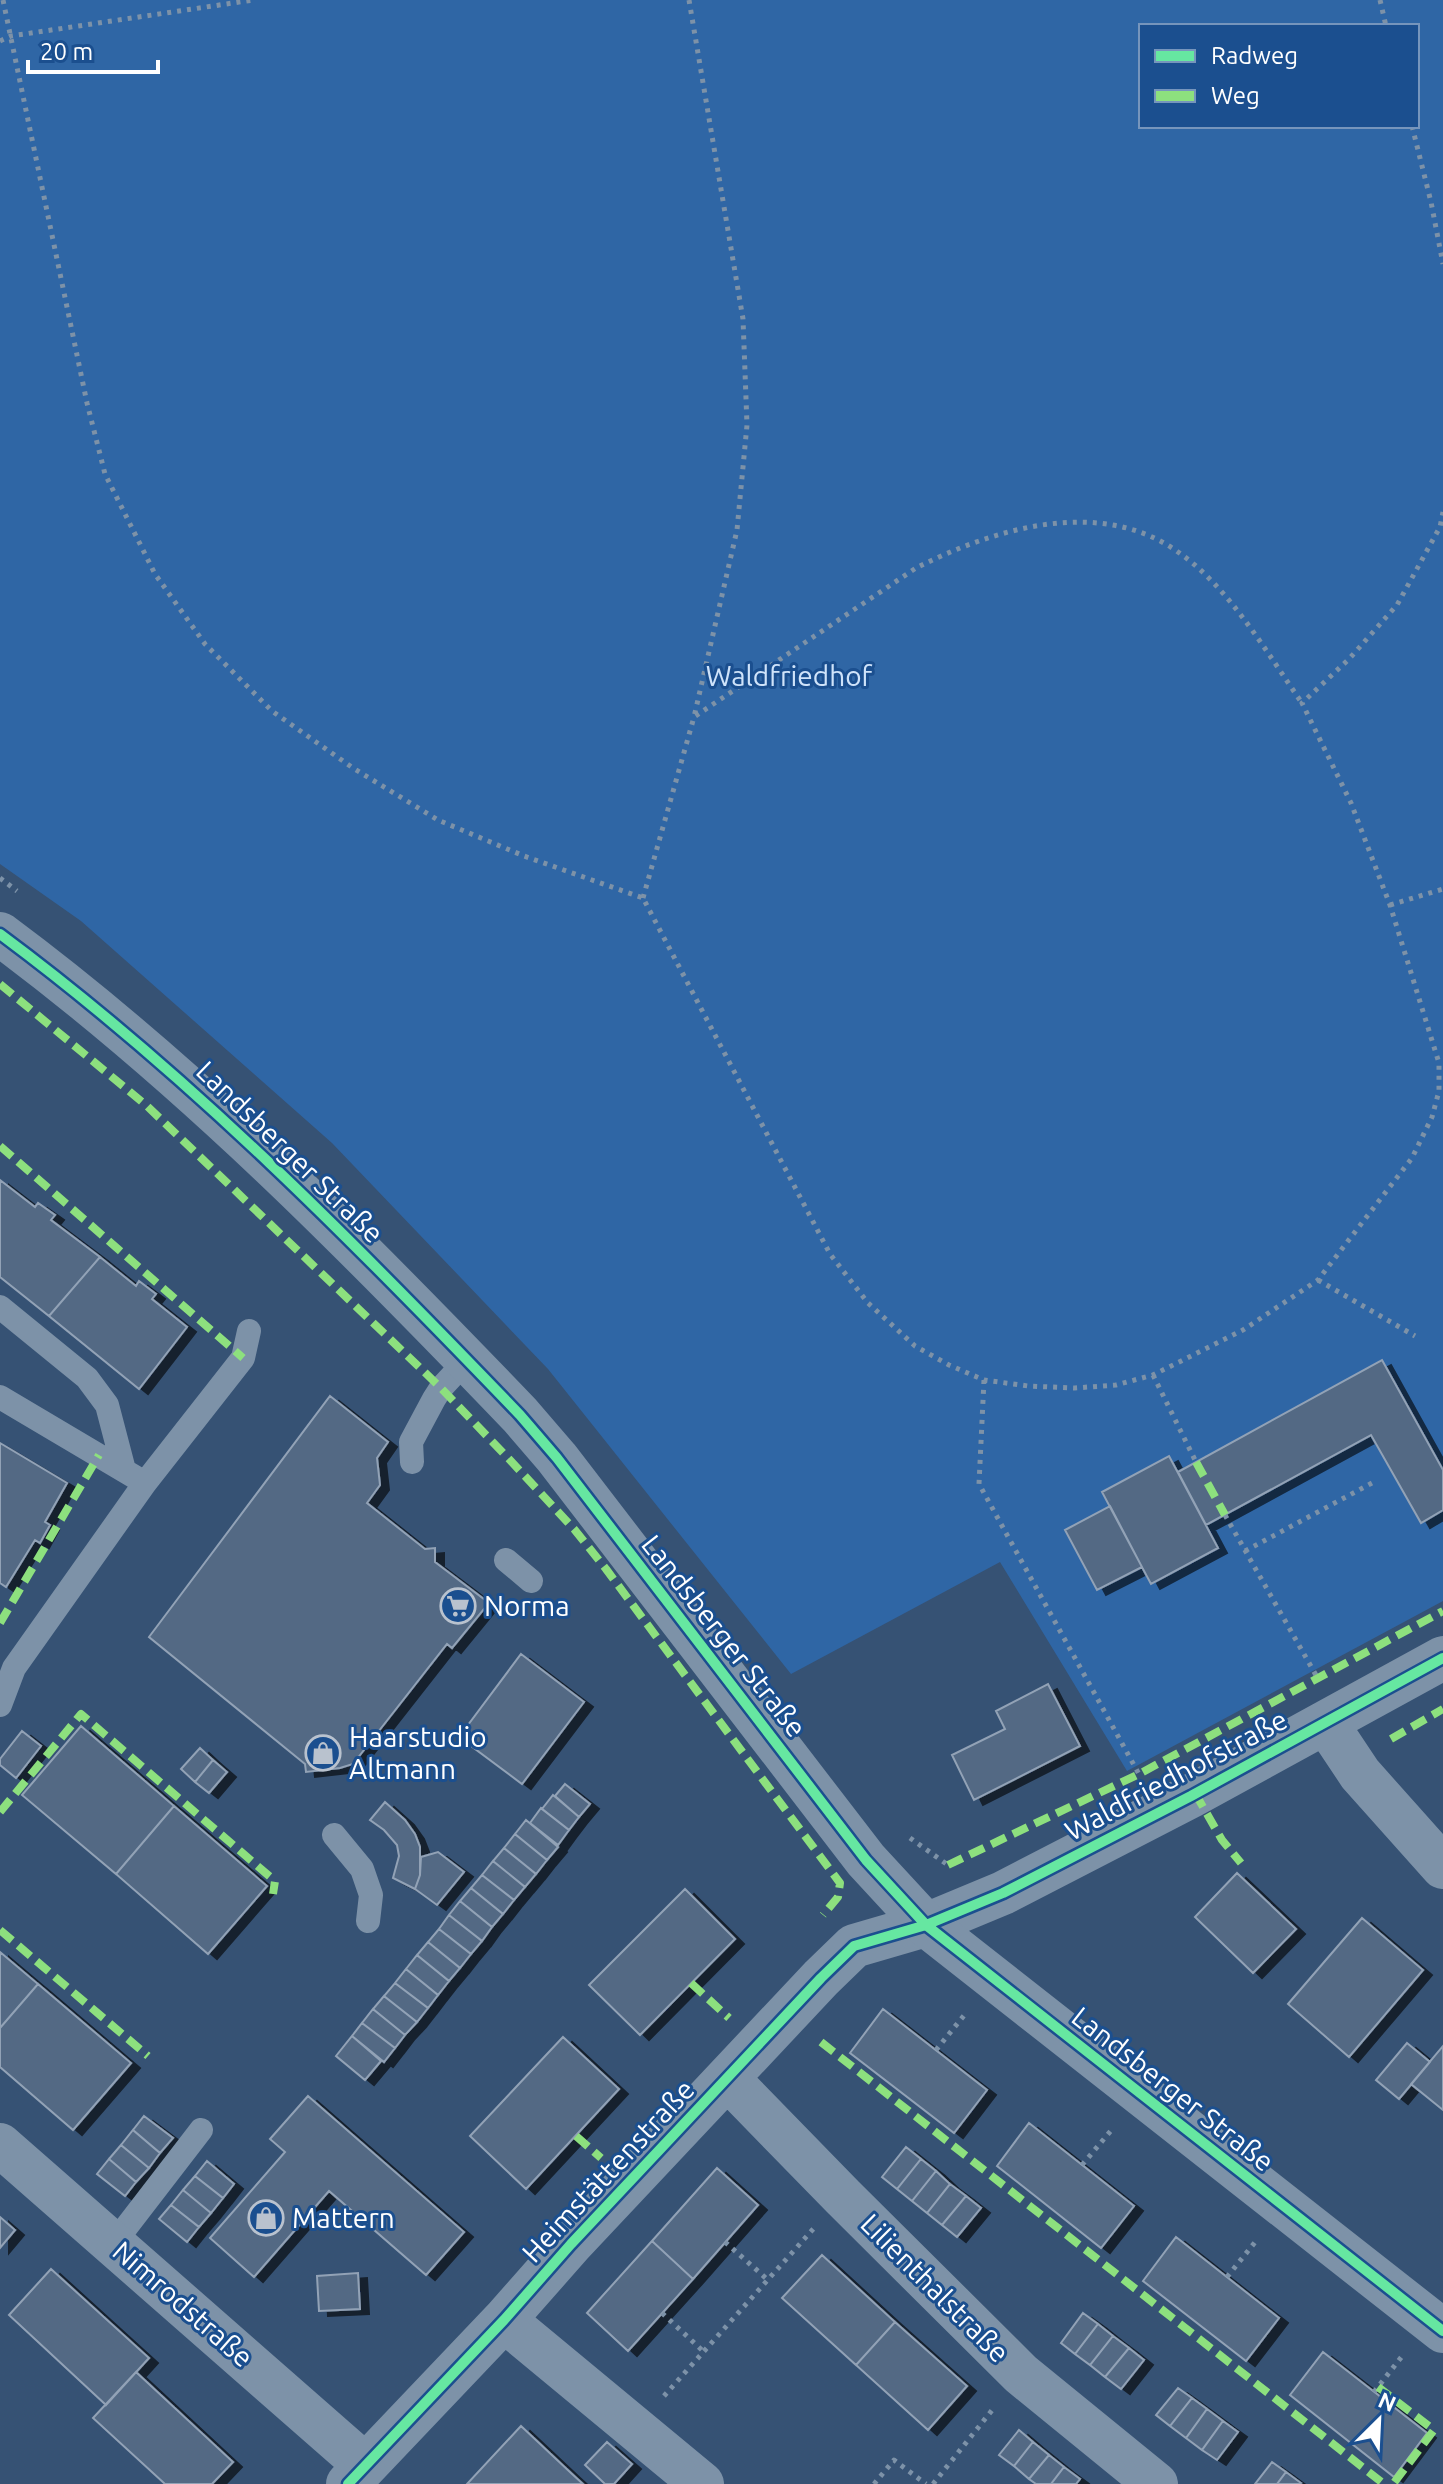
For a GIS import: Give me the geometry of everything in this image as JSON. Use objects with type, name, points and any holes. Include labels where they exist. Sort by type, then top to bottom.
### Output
[{"type":"street","name":"Landsberger Straße","points":[[0,934],[164,1065],[280,1171],[520,1415],[557,1458],[866,1860],[926,1925],[1443,2331]]},
{"type":"street","name":"Waldfriedhofstraße","points":[[926,1925],[993,1898],[1158,1813],[1443,1658]]},
{"type":"street","points":[[1333,1719],[1360,1774],[1443,1867]]},
{"type":"street","name":"Heimstättenstraße","points":[[357,2474],[854,1946],[926,1925]]},
{"type":"street","name":"Lilienthalstraße","points":[[727,2078],[1021,2374],[1156,2484]]},
{"type":"street","name":"Nimrodstraße","points":[[0,2145],[114,2243],[357,2474]]},
{"type":"street","points":[[504,2320],[702,2484]]},
{"type":"lane","points":[[0,1307],[87,1378],[107,1405],[134,1476]]},
{"type":"lane","points":[[0,1705],[14,1668],[134,1476],[243,1358],[249,1331]]},
{"type":"lane","points":[[412,1462],[411,1442],[434,1399],[467,1360]]},
{"type":"lane","points":[[0,1397],[134,1476]]},
{"type":"lane","points":[[506,1560],[531,1581]]},
{"type":"lane","points":[[334,1835],[362,1869],[371,1895],[368,1921]]},
{"type":"lane","points":[[114,2243],[201,2130]]},
{"type":"path","points":[[3,0],[87,403],[105,474],[155,574],[205,644],[272,711],[353,768],[438,820],[524,856],[643,898],[830,1254],[868,1303],[915,1346],[984,1380],[1028,1386],[1075,1388],[1116,1385],[1153,1375],[1243,1330],[1318,1280],[1412,1158],[1432,1117],[1439,1091],[1439,1063],[1390,905],[1351,803],[1302,703],[1243,619],[1209,578],[1178,551],[1144,534],[1106,525],[1066,522],[991,536],[916,568],[694,717]]},
{"type":"path","points":[[0,41],[11,36],[253,0]]},
{"type":"path","points":[[643,898],[694,717],[737,530],[747,425],[743,319],[689,0]]},
{"type":"path","points":[[1380,0],[1386,24]]},
{"type":"path","points":[[1412,128],[1443,264]]},
{"type":"path","points":[[1302,703],[1349,659],[1397,605],[1440,527],[1443,512]]},
{"type":"path","points":[[1390,905],[1443,889]]},
{"type":"path","points":[[1318,1280],[1415,1336]]},
{"type":"path","points":[[1153,1375],[1196,1462]]},
{"type":"path","points":[[984,1380],[979,1484],[1131,1757],[1158,1813]]},
{"type":"path","points":[[1245,1551],[1372,1483]]},
{"type":"path","points":[[1225,1515],[1333,1719]]},
{"type":"path","points":[[936,2050],[966,2013]]},
{"type":"path","points":[[1082,2165],[1114,2127]]},
{"type":"path","points":[[635,2429],[843,2197]]},
{"type":"path","points":[[1227,2277],[1258,2239]]},
{"type":"path","points":[[725,2242],[768,2280]]},
{"type":"path","points":[[662,2313],[704,2352]]},
{"type":"path","points":[[1374,2392],[1404,2354]]},
{"type":"path","points":[[933,2484],[1021,2374]]},
{"type":"path","points":[[874,2484],[894,2460],[926,2484]]},
{"type":"green space","name":"Waldfriedhof","points":[[0,0],[1443,0],[1443,1601],[1127,1771],[1000,1562],[791,1674],[548,1369],[332,1143],[81,921],[0,864]]},
{"type":"building","points":[[0,1180],[35,1207],[38,1203],[55,1215],[51,1220],[100,1257],[49,1316],[0,1277]]},
{"type":"building","points":[[100,1257],[136,1286],[139,1281],[156,1294],[152,1299],[187,1327],[139,1389],[49,1316]]},
{"type":"building","points":[[1382,1360],[1443,1470],[1443,1510],[1421,1523],[1371,1435],[1206,1525],[1178,1472]]},
{"type":"building","points":[[330,1396],[388,1442],[377,1458],[380,1485],[367,1503],[425,1549],[435,1548],[435,1562],[489,1603],[452,1648],[447,1644],[353,1764],[306,1772],[305,1764],[149,1637]]},
{"type":"building","points":[[0,1443],[67,1483],[45,1522],[50,1525],[40,1543],[35,1540],[6,1587],[0,1583]]},
{"type":"building","points":[[1169,1456],[1218,1548],[1151,1584],[1102,1492]]},
{"type":"building","points":[[1110,1506],[1142,1567],[1097,1590],[1065,1530]]},
{"type":"building","points":[[521,1654],[584,1702],[522,1784],[459,1737]]},
{"type":"building","points":[[1048,1684],[1080,1746],[974,1800],[952,1755],[1005,1729],[996,1711]]},
{"type":"building","points":[[81,1726],[174,1806],[116,1874],[22,1795]]},
{"type":"building","points":[[22,1731],[41,1746],[16,1778],[0,1765],[0,1759]]},
{"type":"building","points":[[200,1748],[213,1760],[195,1782],[181,1769]]},
{"type":"building","points":[[213,1760],[227,1772],[209,1793],[195,1782]]},
{"type":"building","points":[[565,1784],[590,1804],[579,1817],[555,1796]]},
{"type":"building","points":[[553,1795],[579,1817],[569,1830],[542,1809]]},
{"type":"building","points":[[385,1802],[405,1820],[420,1847],[420,1875],[415,1889],[393,1878],[399,1856],[397,1845],[370,1820]]},
{"type":"building","points":[[174,1806],[267,1886],[208,1954],[116,1874]]},
{"type":"building","points":[[541,1808],[569,1830],[558,1845],[530,1823]]},
{"type":"building","points":[[526,1820],[558,1847],[547,1860],[515,1834]]},
{"type":"building","points":[[515,1834],[547,1860],[536,1874],[504,1848]]},
{"type":"building","points":[[504,1848],[536,1874],[525,1887],[493,1861]]},
{"type":"building","points":[[438,1852],[464,1872],[437,1905],[415,1889],[421,1857]]},
{"type":"building","points":[[493,1861],[525,1887],[514,1900],[482,1875]]},
{"type":"building","points":[[1237,1873],[1296,1929],[1253,1973],[1195,1917]]},
{"type":"building","points":[[482,1875],[514,1900],[503,1914],[471,1888]]},
{"type":"building","points":[[471,1888],[503,1914],[492,1927],[460,1901]]},
{"type":"building","points":[[685,1889],[735,1939],[640,2035],[589,1985]]},
{"type":"building","points":[[460,1901],[492,1927],[482,1941],[449,1915]]},
{"type":"building","points":[[449,1915],[482,1941],[471,1954],[439,1929]]},
{"type":"building","points":[[1362,1918],[1423,1970],[1349,2057],[1288,2004]]},
{"type":"building","points":[[439,1929],[471,1954],[460,1968],[428,1942]]},
{"type":"building","points":[[428,1942],[460,1968],[449,1981],[417,1955]]},
{"type":"building","points":[[0,1952],[38,1984],[0,2028]]},
{"type":"building","points":[[417,1955],[449,1981],[438,1995],[406,1969]]},
{"type":"building","points":[[406,1969],[438,1995],[428,2008],[395,1983]]},
{"type":"building","points":[[395,1983],[428,2008],[417,2022],[384,1996]]},
{"type":"building","points":[[38,1984],[131,2063],[73,2130],[0,2067],[0,2028]]},
{"type":"building","points":[[384,1996],[417,2022],[405,2035],[373,2009]]},
{"type":"building","points":[[373,2009],[405,2035],[395,2048],[362,2023]]},
{"type":"building","points":[[883,2009],[987,2090],[954,2133],[850,2053]]},
{"type":"building","points":[[362,2023],[395,2048],[384,2062],[352,2036]]},
{"type":"building","points":[[352,2036],[381,2061],[365,2080],[336,2056]]},
{"type":"building","points":[[563,2037],[619,2089],[526,2189],[470,2136]]},
{"type":"building","points":[[1407,2043],[1430,2062],[1399,2099],[1376,2080]]},
{"type":"building","points":[[1443,2046],[1443,2110],[1411,2084]]},
{"type":"building","points":[[308,2096],[464,2232],[426,2275],[329,2191],[254,2277],[210,2238],[285,2152],[270,2139]]},
{"type":"building","points":[[144,2116],[173,2138],[160,2153],[133,2130]]},
{"type":"building","points":[[1029,2123],[1134,2206],[1101,2248],[997,2166]]},
{"type":"building","points":[[133,2130],[160,2153],[149,2168],[121,2145]]},
{"type":"building","points":[[121,2145],[149,2168],[136,2182],[109,2159]]},
{"type":"building","points":[[906,2147],[921,2159],[897,2189],[882,2177]]},
{"type":"building","points":[[109,2159],[136,2182],[125,2196],[97,2174]]},
{"type":"building","points":[[921,2159],[936,2171],[912,2201],[897,2189]]},
{"type":"building","points":[[207,2161],[234,2184],[223,2198],[195,2176]]},
{"type":"building","points":[[717,2168],[758,2205],[693,2279],[652,2241]]},
{"type":"building","points":[[936,2171],[950,2184],[927,2213],[912,2201]]},
{"type":"building","points":[[195,2176],[223,2198],[211,2213],[183,2190]]},
{"type":"building","points":[[950,2184],[966,2196],[942,2225],[927,2213]]},
{"type":"building","points":[[183,2190],[211,2213],[199,2227],[171,2205]]},
{"type":"building","points":[[966,2196],[981,2208],[957,2237],[942,2225]]},
{"type":"building","points":[[171,2205],[199,2227],[187,2242],[159,2219]]},
{"type":"building","points":[[0,2217],[15,2230],[0,2248]]},
{"type":"building","points":[[1176,2237],[1279,2318],[1246,2361],[1143,2281]]},
{"type":"building","points":[[652,2241],[693,2279],[628,2351],[587,2313]]},
{"type":"building","points":[[822,2255],[895,2322],[856,2365],[782,2298]]},
{"type":"building","points":[[51,2269],[149,2358],[106,2405],[9,2315]]},
{"type":"building","points":[[358,2273],[360,2309],[319,2311],[317,2276]]},
{"type":"building","points":[[1083,2313],[1098,2324],[1075,2354],[1061,2343]]},
{"type":"building","points":[[895,2322],[967,2386],[928,2430],[856,2365]]},
{"type":"building","points":[[1098,2324],[1113,2336],[1090,2365],[1075,2354]]},
{"type":"building","points":[[1113,2336],[1129,2348],[1105,2377],[1090,2365]]},
{"type":"building","points":[[1129,2348],[1144,2360],[1121,2389],[1105,2377]]},
{"type":"building","points":[[1323,2352],[1427,2433],[1394,2477],[1290,2395]]},
{"type":"building","points":[[136,2372],[233,2462],[212,2484],[165,2484],[93,2418]]},
{"type":"building","points":[[1178,2388],[1192,2398],[1170,2426],[1156,2415]]},
{"type":"building","points":[[1192,2398],[1207,2409],[1186,2438],[1170,2426]]},
{"type":"building","points":[[1207,2409],[1223,2421],[1202,2450],[1186,2438]]},
{"type":"building","points":[[1223,2421],[1238,2432],[1217,2460],[1202,2450]]},
{"type":"building","points":[[521,2426],[571,2473],[583,2484],[467,2484]]},
{"type":"building","points":[[1019,2430],[1033,2442],[1014,2466],[999,2455]]},
{"type":"building","points":[[607,2442],[632,2464],[614,2484],[605,2484],[585,2465]]},
{"type":"building","points":[[1033,2442],[1049,2455],[1029,2479],[1014,2466]]},
{"type":"building","points":[[1049,2455],[1064,2467],[1051,2484],[1036,2484],[1029,2479]]},
{"type":"building","points":[[1272,2462],[1286,2472],[1277,2484],[1255,2484]]},
{"type":"building","points":[[1064,2467],[1080,2479],[1076,2484],[1051,2484]]},
{"type":"building","points":[[1286,2472],[1301,2483],[1277,2484]]},
{"type":"marked path","points":[[0,984],[147,1106],[441,1388],[574,1529],[840,1883],[838,1897],[823,1915]]},
{"type":"marked path","points":[[0,1146],[243,1358]]},
{"type":"marked path","points":[[0,1623],[99,1455]]},
{"type":"marked path","points":[[1196,1462],[1225,1515]]},
{"type":"marked path","points":[[948,1865],[1139,1774],[1443,1611]]},
{"type":"marked path","points":[[1391,1739],[1443,1709]]},
{"type":"marked path","points":[[0,1812],[81,1714],[275,1881],[273,1894]]},
{"type":"marked path","points":[[1195,1793],[1222,1840],[1241,1863]]},
{"type":"marked path","points":[[0,1930],[148,2056]]},
{"type":"marked path","points":[[691,1983],[729,2018]]},
{"type":"marked path","points":[[821,2042],[1384,2484]]},
{"type":"marked path","points":[[576,2136],[601,2158]]},
{"type":"marked path","points":[[1378,2387],[1434,2430],[1393,2484]]},
{"type":"cycle path","points":[[0,934],[138,1045],[270,1163],[520,1415],[557,1458],[866,1860],[926,1925],[1443,2331]]},
{"type":"cycle path","points":[[348,2484],[854,1946],[926,1925],[1003,1893],[1191,1796],[1443,1658]]},
{"type":"place","name":"Norma","points":[[458,1606]]},
{"type":"place","name":"Haarstudio Altmann","points":[[323,1753]]},
{"type":"place","name":"Mattern","points":[[266,2218]]}]
